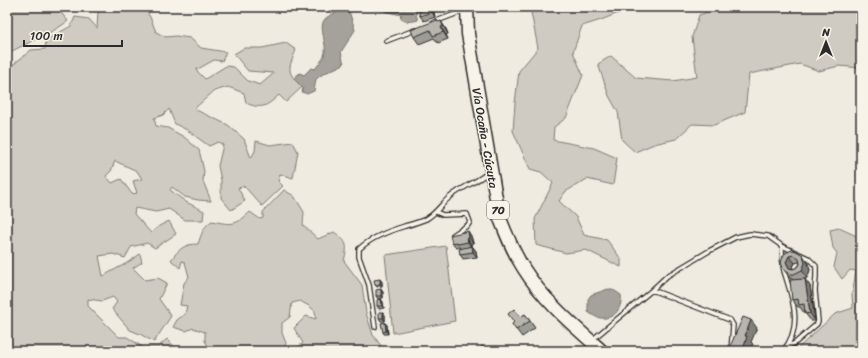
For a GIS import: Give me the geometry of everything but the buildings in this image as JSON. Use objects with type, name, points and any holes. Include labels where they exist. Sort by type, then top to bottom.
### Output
[{"type":"main road","name":"Vía Ocaña - Cúcuta","points":[[467,8],[468,34],[499,216],[510,243],[524,269],[539,290],[562,315],[602,351]]},
{"type":"lane","points":[[430,24],[467,8]]},
{"type":"lane","points":[[386,41],[423,27]]},
{"type":"lane","points":[[375,327],[369,285],[359,257],[359,249],[376,237],[424,220],[436,212],[440,206],[461,188],[484,176],[491,170]]},
{"type":"lane","points":[[436,212],[443,216],[467,214],[470,222],[468,225],[452,234]]},
{"type":"lane","points":[[591,341],[667,276],[736,237],[750,234],[761,234],[768,236],[782,246],[808,258],[816,266],[815,291],[818,316],[817,324],[783,351]]},
{"type":"lane","points":[[782,246],[784,270],[789,283],[796,314],[793,331],[787,347]]},
{"type":"lane","points":[[652,290],[730,320],[734,324],[731,351]]},
{"type":"shaded area","points":[[7,7],[59,7],[58,9],[68,21],[54,30],[7,54]]},
{"type":"shaded area","points":[[107,7],[144,7],[156,32],[166,37],[176,36],[190,38],[201,48],[226,52],[222,61],[214,60],[196,70],[205,79],[226,66],[234,67],[248,81],[260,85],[274,73],[248,71],[234,54],[244,48],[262,48],[286,43],[296,50],[291,62],[290,70],[293,77],[302,87],[286,102],[279,95],[264,106],[252,105],[246,103],[244,93],[228,87],[214,91],[194,109],[228,125],[244,139],[251,158],[255,151],[256,141],[270,145],[293,142],[298,152],[293,178],[280,174],[278,181],[283,186],[262,206],[244,186],[238,188],[245,201],[231,210],[221,198],[221,180],[218,166],[223,145],[218,142],[209,146],[187,130],[175,124],[169,109],[163,115],[154,118],[156,126],[168,128],[184,137],[199,150],[204,171],[203,181],[211,201],[185,197],[172,187],[170,190],[186,202],[204,211],[203,220],[185,220],[169,209],[156,212],[135,208],[134,214],[151,233],[159,226],[169,221],[176,234],[155,248],[147,243],[131,247],[125,258],[113,254],[99,256],[103,276],[140,254],[142,262],[133,268],[145,280],[158,278],[167,283],[159,299],[171,316],[154,342],[130,330],[112,309],[117,302],[113,297],[102,301],[88,299],[88,306],[119,337],[127,337],[144,348],[158,347],[167,339],[179,351],[7,351],[7,66],[14,64],[31,50],[45,49],[46,40],[71,26],[75,17],[89,19],[97,28],[98,12]],"holes":[[[115,161],[137,171],[142,179],[133,181],[137,193],[132,194],[121,179],[112,183],[106,176],[111,171]]]},
{"type":"shaded area","points":[[375,7],[402,7],[404,10],[408,7],[415,7],[418,20],[410,22],[406,21],[400,17],[402,15],[387,12]]},
{"type":"shaded area","points":[[530,7],[661,7],[631,8],[582,26],[573,52],[583,75],[566,118],[554,127],[553,140],[594,148],[617,158],[613,185],[587,179],[565,192],[559,201],[576,217],[584,235],[607,240],[621,259],[621,267],[586,250],[566,253],[536,245],[535,219],[553,183],[541,172],[530,169],[513,131],[519,71],[538,48]]},
{"type":"shaded area","points":[[722,7],[861,7],[861,68],[839,66],[819,71],[800,64],[749,74],[745,112],[714,125],[692,124],[676,139],[654,144],[635,152],[622,140],[618,112],[609,96],[598,64],[611,56],[636,78],[673,81],[697,77],[692,37],[699,15]]},
{"type":"shaded area","points":[[346,9],[349,11],[355,30],[341,52],[344,64],[316,79],[314,91],[307,94],[302,92],[303,88],[294,79],[300,73],[304,75],[311,68],[315,69],[323,58],[325,47],[322,31],[323,22],[329,16]]},
{"type":"shaded area","points":[[284,190],[294,196],[304,212],[303,225],[318,239],[334,232],[342,238],[346,244],[344,261],[362,285],[366,313],[373,335],[385,351],[293,351],[303,343],[294,328],[306,316],[316,319],[315,311],[300,301],[292,303],[290,317],[282,323],[282,333],[286,343],[283,351],[211,351],[205,341],[205,332],[193,328],[186,331],[173,327],[177,320],[185,314],[187,306],[180,305],[184,283],[189,277],[185,262],[182,261],[180,268],[171,260],[174,256],[185,246],[198,244],[205,228],[212,221],[229,224],[241,220],[250,212],[260,219],[263,218],[263,212]]},
{"type":"shaded area","points":[[839,228],[861,238],[861,351],[795,351],[835,314],[853,308],[852,295],[856,271],[850,270],[842,279],[834,267],[837,253],[833,248],[830,230]]},
{"type":"shaded area","points":[[446,246],[455,321],[393,333],[385,255]]},
{"type":"shaded area","points":[[608,289],[621,295],[620,305],[615,314],[607,318],[602,318],[596,317],[588,312],[588,299],[591,295]]}]
